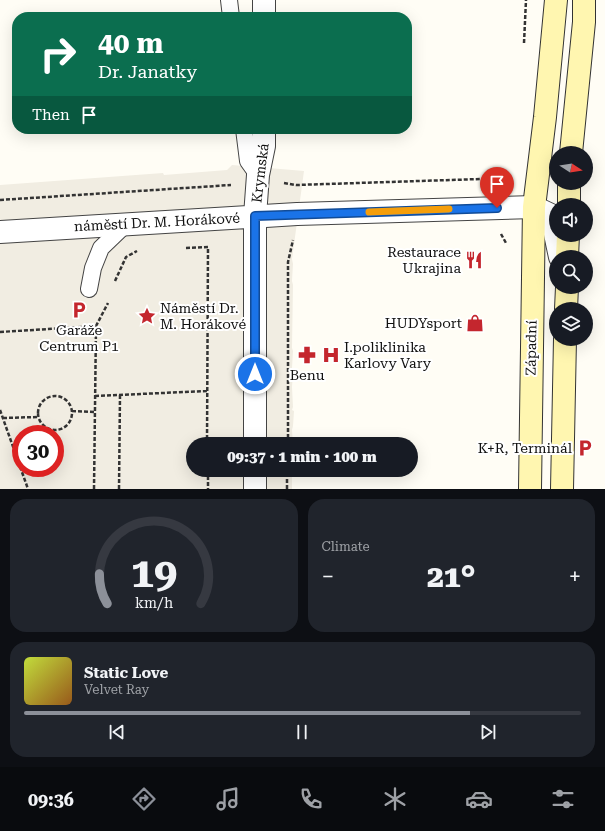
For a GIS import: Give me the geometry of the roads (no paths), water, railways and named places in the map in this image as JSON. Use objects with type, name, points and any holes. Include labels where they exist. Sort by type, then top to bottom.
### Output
[{"type":"street","points":[[264,0],[264,12]]},
{"type":"street","name":"Západní","points":[[530,489],[534,207],[545,117],[556,0]]},
{"type":"street","points":[[572,146],[584,22],[584,0]]},
{"type":"street","name":"Krymská","points":[[255,216],[258,175],[264,146],[264,134]]},
{"type":"street","points":[[255,216],[534,207],[552,215],[559,250]]},
{"type":"street","name":"náměstí Dr. M. Horákové","points":[[0,232],[255,216],[255,437]]},
{"type":"street","points":[[562,489],[565,346]]},
{"type":"street","points":[[255,477],[255,489]]},
{"type":"lane","points":[[229,0],[230,12]]},
{"type":"lane","points":[[245,134],[248,161],[258,175]]},
{"type":"lane","points":[[89,289],[93,268],[101,248],[126,224]]},
{"type":"place","name":"Restaurace Ukrajina","points":[[474,260]]},
{"type":"place","name":"Garáže Centrum P1","points":[[79,310]]},
{"type":"place","name":"Náměstí Dr. M. Horákové","points":[[147,316]]},
{"type":"place","name":"HUDYsport","points":[[475,323]]},
{"type":"place","name":"Benu","points":[[307,355]]},
{"type":"place","name":"I.poliklinika Karlovy Vary","points":[[331,355]]},
{"type":"place","name":"K+R, Terminál","points":[[585,448]]}]
